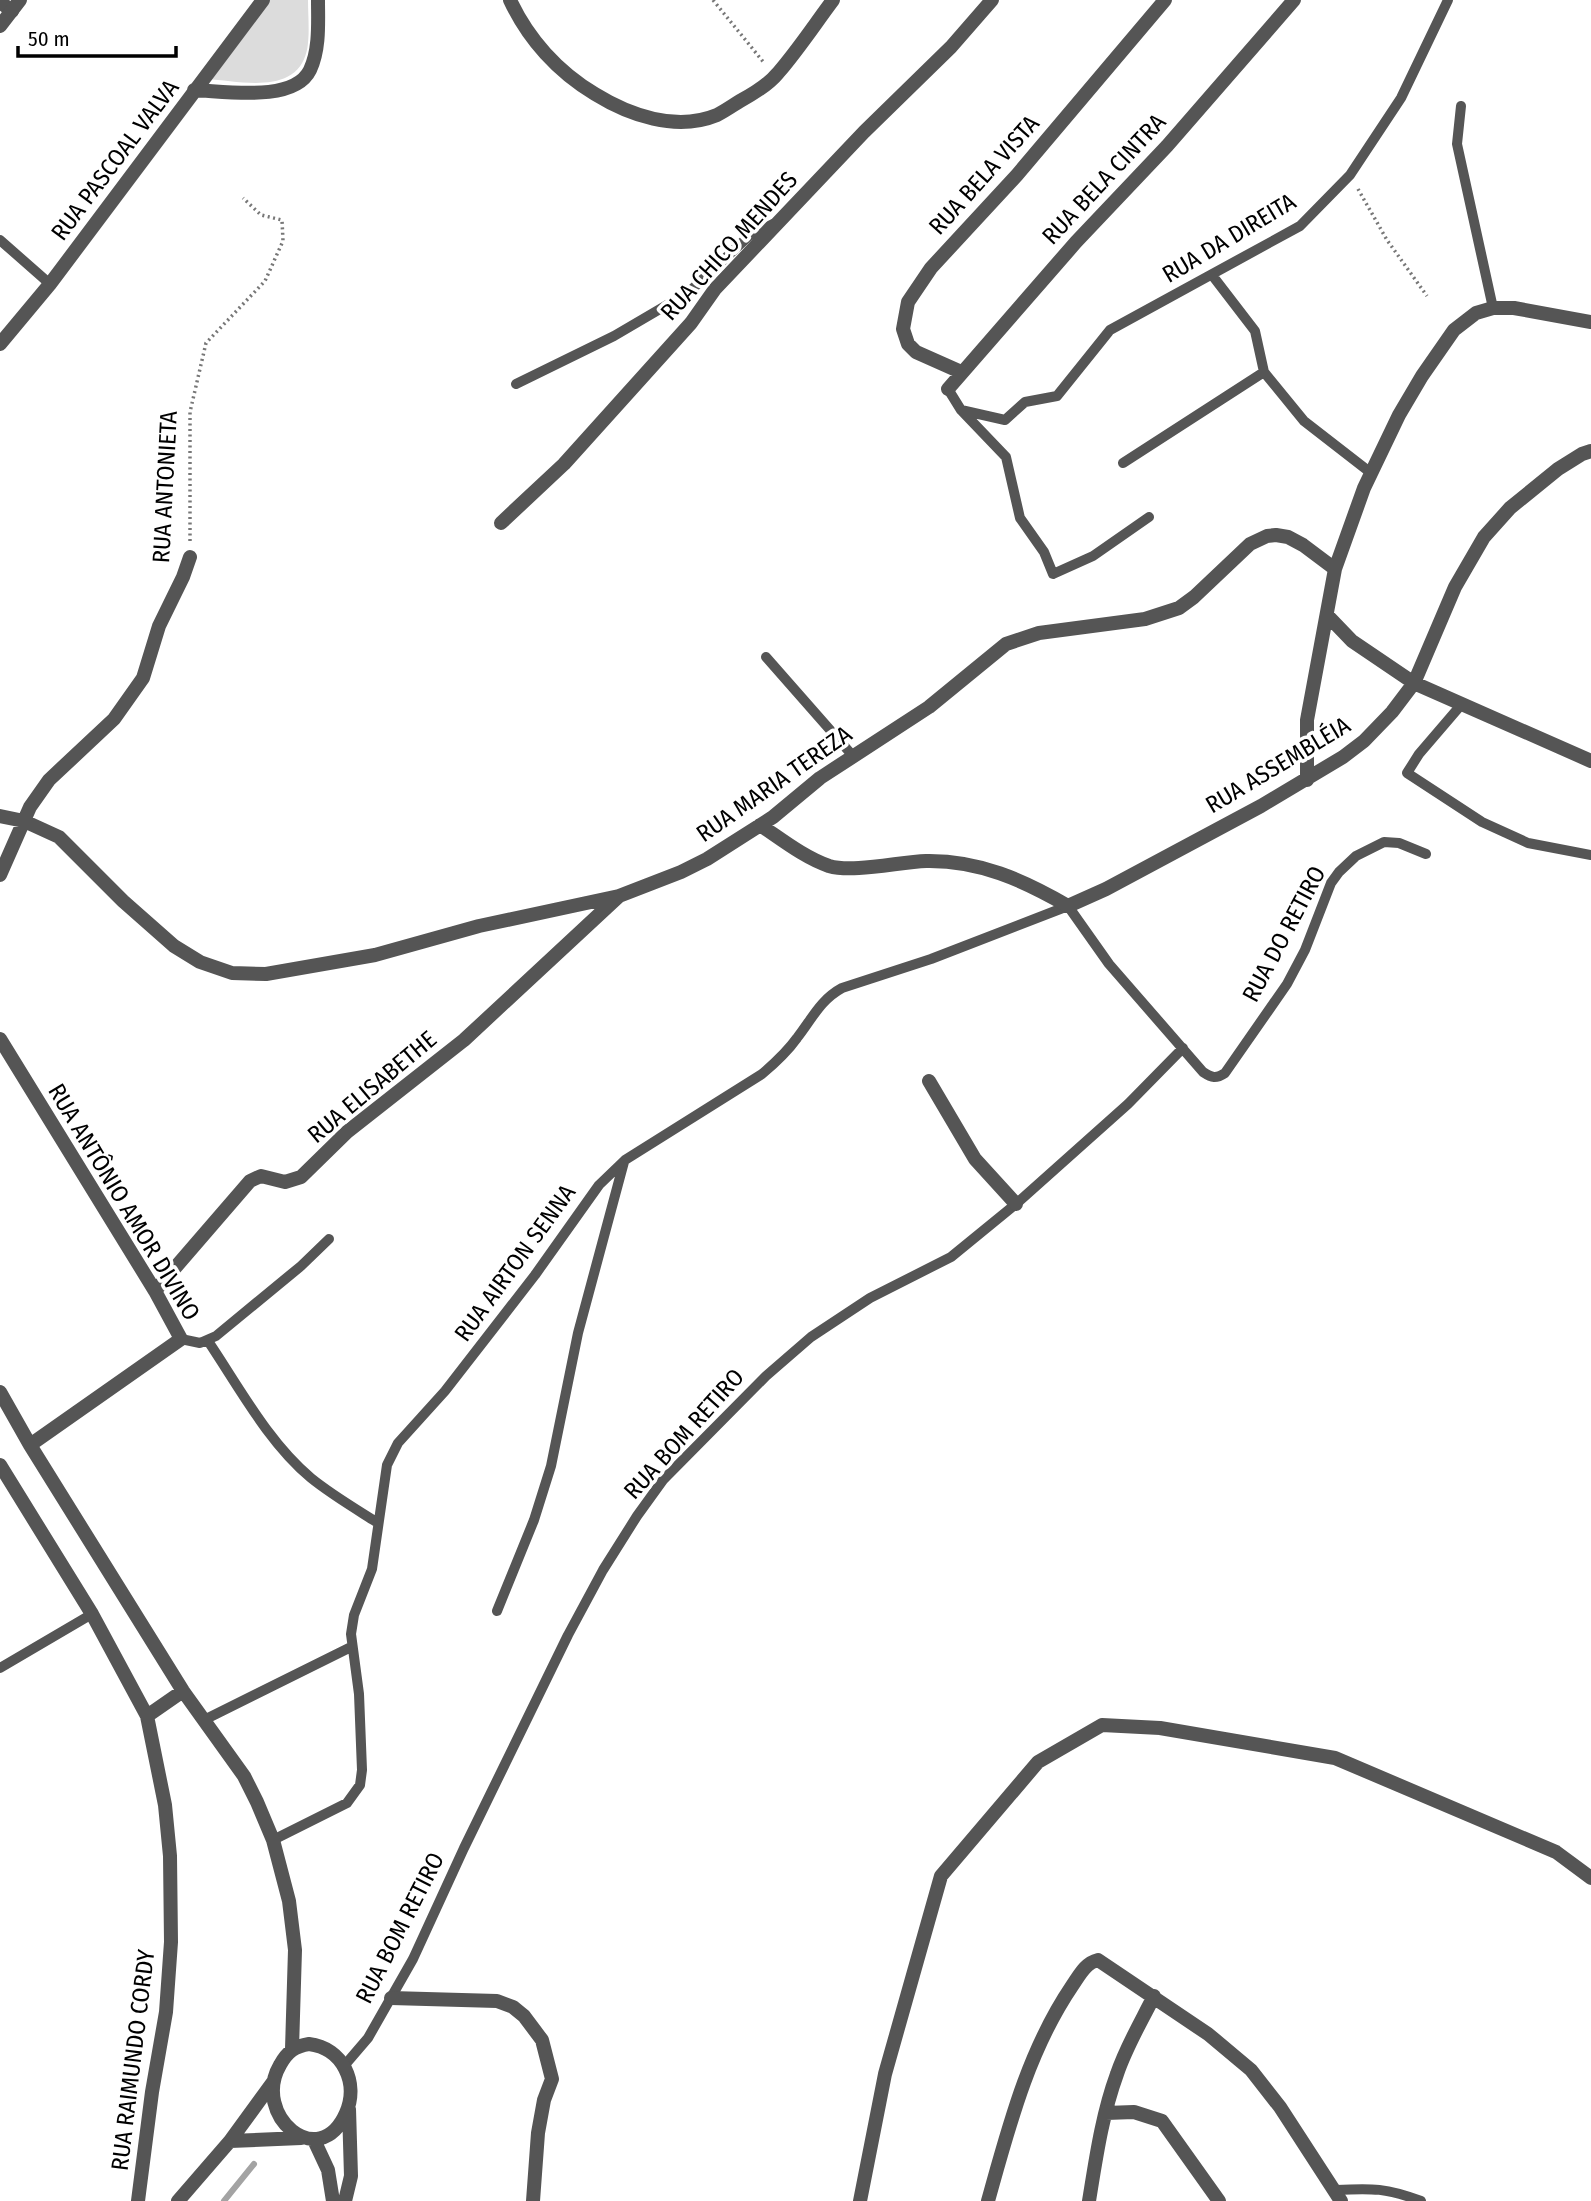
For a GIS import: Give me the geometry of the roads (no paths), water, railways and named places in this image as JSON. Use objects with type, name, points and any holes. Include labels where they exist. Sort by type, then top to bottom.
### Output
[{"type":"street","name":"RUA PASCOAL VALVA","points":[[0,344],[51,284],[263,0]]},
{"type":"street","points":[[194,90],[267,93],[286,90],[296,84],[310,71],[314,59],[318,0]]},
{"type":"street","points":[[510,0],[518,17],[539,47],[566,75],[620,109],[644,117],[687,121],[715,115],[747,97],[776,75],[833,0]]},
{"type":"street","name":"RUA CHICO MENDES","points":[[501,523],[564,464],[691,323],[715,289],[864,132],[951,47],[992,0]]},
{"type":"street","name":"RUA BELA VISTA","points":[[961,372],[915,352],[908,344],[902,329],[908,302],[931,268],[1017,175],[1165,0]]},
{"type":"street","name":"RUA BELA CINTRA","points":[[948,389],[1076,242],[1167,146],[1294,0]]},
{"type":"street","points":[[0,26],[10,4]]},
{"type":"street","points":[[1307,780],[1307,720],[1335,569],[1347,531],[1371,473],[1422,376],[1454,330],[1476,313],[1493,307],[1514,308],[1591,322]]},
{"type":"street","name":"RUA ASSEMBLÉIA","points":[[1068,906],[1106,889],[1307,780],[1364,741],[1392,712],[1413,683],[1455,587],[1484,537],[1510,508],[1558,469],[1591,451]]},
{"type":"street","name":"RUA MARIA TEREZA","points":[[24,821],[42,827],[71,846],[123,901],[174,946],[200,962],[232,973],[266,974],[375,955],[479,926],[619,896],[698,863],[760,825],[853,756],[929,707],[1006,644],[1039,633],[1145,619],[1179,608],[1250,544],[1267,536],[1288,537],[1335,569]]},
{"type":"street","name":"RUA ANTONIETA","points":[[0,875],[30,807],[49,780],[114,719],[144,678],[159,626],[190,557]]},
{"type":"street","points":[[1327,615],[1352,641],[1413,683],[1591,761]]},
{"type":"street","points":[[0,816],[24,821]]},
{"type":"street","points":[[760,825],[829,866],[840,868],[928,861],[966,865],[1009,875],[1068,906]]},
{"type":"street","name":"RUA ELISABETHE","points":[[155,1291],[250,1181],[261,1176],[285,1182],[301,1177],[347,1132],[464,1040],[619,896]]},
{"type":"street","name":"RUA ANTÔNIO AMOR DIVINO","points":[[0,1039],[155,1291],[181,1339],[30,1445]]},
{"type":"street","points":[[929,1081],[975,1159],[1016,1204]]},
{"type":"street","points":[[0,1392],[183,1691],[244,1776],[273,1840],[289,1901],[295,1950],[292,2049],[230,2141],[178,2201]]},
{"type":"street","name":"RUA RAIMUNDO CORDY","points":[[0,1465],[92,1614],[147,1716],[165,1805],[170,1856],[171,1942],[166,2012],[152,2092],[138,2201]]},
{"type":"street","points":[[147,1716],[183,1691]]},
{"type":"street","points":[[860,2201],[885,2074],[941,1876],[1038,1762],[1102,1725],[1160,1728],[1335,1758],[1556,1852],[1591,1878]]},
{"type":"street","points":[[988,2201],[1033,2055],[1064,1998],[1087,1965],[1093,1961],[1103,1962],[1154,1996],[1208,2034],[1251,2070],[1280,2107],[1338,2196]]},
{"type":"street","points":[[1090,2201],[1097,2147],[1116,2075],[1130,2041],[1154,1996]]},
{"type":"street","points":[[391,1998],[497,2001],[513,2007],[524,2016],[542,2040],[552,2079],[544,2100],[538,2133],[533,2201]]},
{"type":"street","points":[[292,2049],[309,2044],[319,2045],[335,2055],[344,2066],[351,2087],[351,2176],[345,2201]]},
{"type":"street","points":[[272,2082],[272,2095],[279,2116],[307,2139],[328,2170],[333,2201]]},
{"type":"street","points":[[230,2141],[307,2139],[336,2129],[349,2104]]},
{"type":"street","points":[[1105,2113],[1134,2112],[1162,2121],[1219,2201]]},
{"type":"lane","name":"RUA DA DIREITA","points":[[961,410],[1005,420],[1025,401],[1057,396],[1110,330],[1300,226],[1350,175],[1401,98],[1448,0]]},
{"type":"lane","points":[[1461,106],[1457,144],[1493,307]]},
{"type":"lane","points":[[516,384],[614,336],[689,292],[749,236],[782,219]]},
{"type":"lane","points":[[0,240],[51,284]]},
{"type":"lane","points":[[1212,275],[1255,331],[1264,372],[1304,421],[1371,473]]},
{"type":"lane","points":[[1123,463],[1264,372]]},
{"type":"lane","points":[[948,389],[961,410],[1006,457],[1020,518],[1044,552],[1053,574],[1093,556],[1149,517]]},
{"type":"lane","points":[[766,657],[853,756]]},
{"type":"lane","points":[[1461,705],[1419,754],[1407,773],[1482,822],[1528,844],[1591,855]]},
{"type":"lane","name":"RUA DO RETIRO","points":[[1068,906],[1110,964],[1183,1048],[1211,1077],[1217,1078],[1224,1073],[1287,984],[1305,950],[1331,884],[1339,872],[1356,856],[1384,842],[1399,843],[1426,855]]},
{"type":"lane","name":"RUA AIRTON SENNA","points":[[273,1840],[347,1803],[360,1785],[362,1770],[359,1694],[351,1647],[354,1615],[372,1569],[387,1465],[398,1443],[445,1391],[599,1185],[625,1160],[780,1059],[820,1006],[835,992],[931,960],[1068,906]]},
{"type":"lane","name":"RUA BOM RETIRO","points":[[344,2066],[368,2038],[413,1959],[568,1635],[603,1570],[663,1480],[766,1376],[811,1337],[870,1298],[951,1257],[1016,1204],[1128,1104],[1183,1048]]},
{"type":"lane","points":[[497,1611],[534,1520],[551,1466],[578,1333],[625,1160]]},
{"type":"lane","points":[[181,1339],[193,1343],[208,1341],[272,1291],[329,1239]]},
{"type":"lane","points":[[208,1341],[291,1459],[312,1478],[378,1523]]},
{"type":"lane","points":[[0,1668],[92,1614]]},
{"type":"lane","points":[[204,1720],[351,1647]]},
{"type":"lane","points":[[1338,2196],[1374,2188],[1421,2201]]},
{"type":"waterway","points":[[224,2201],[254,2164]]}]
